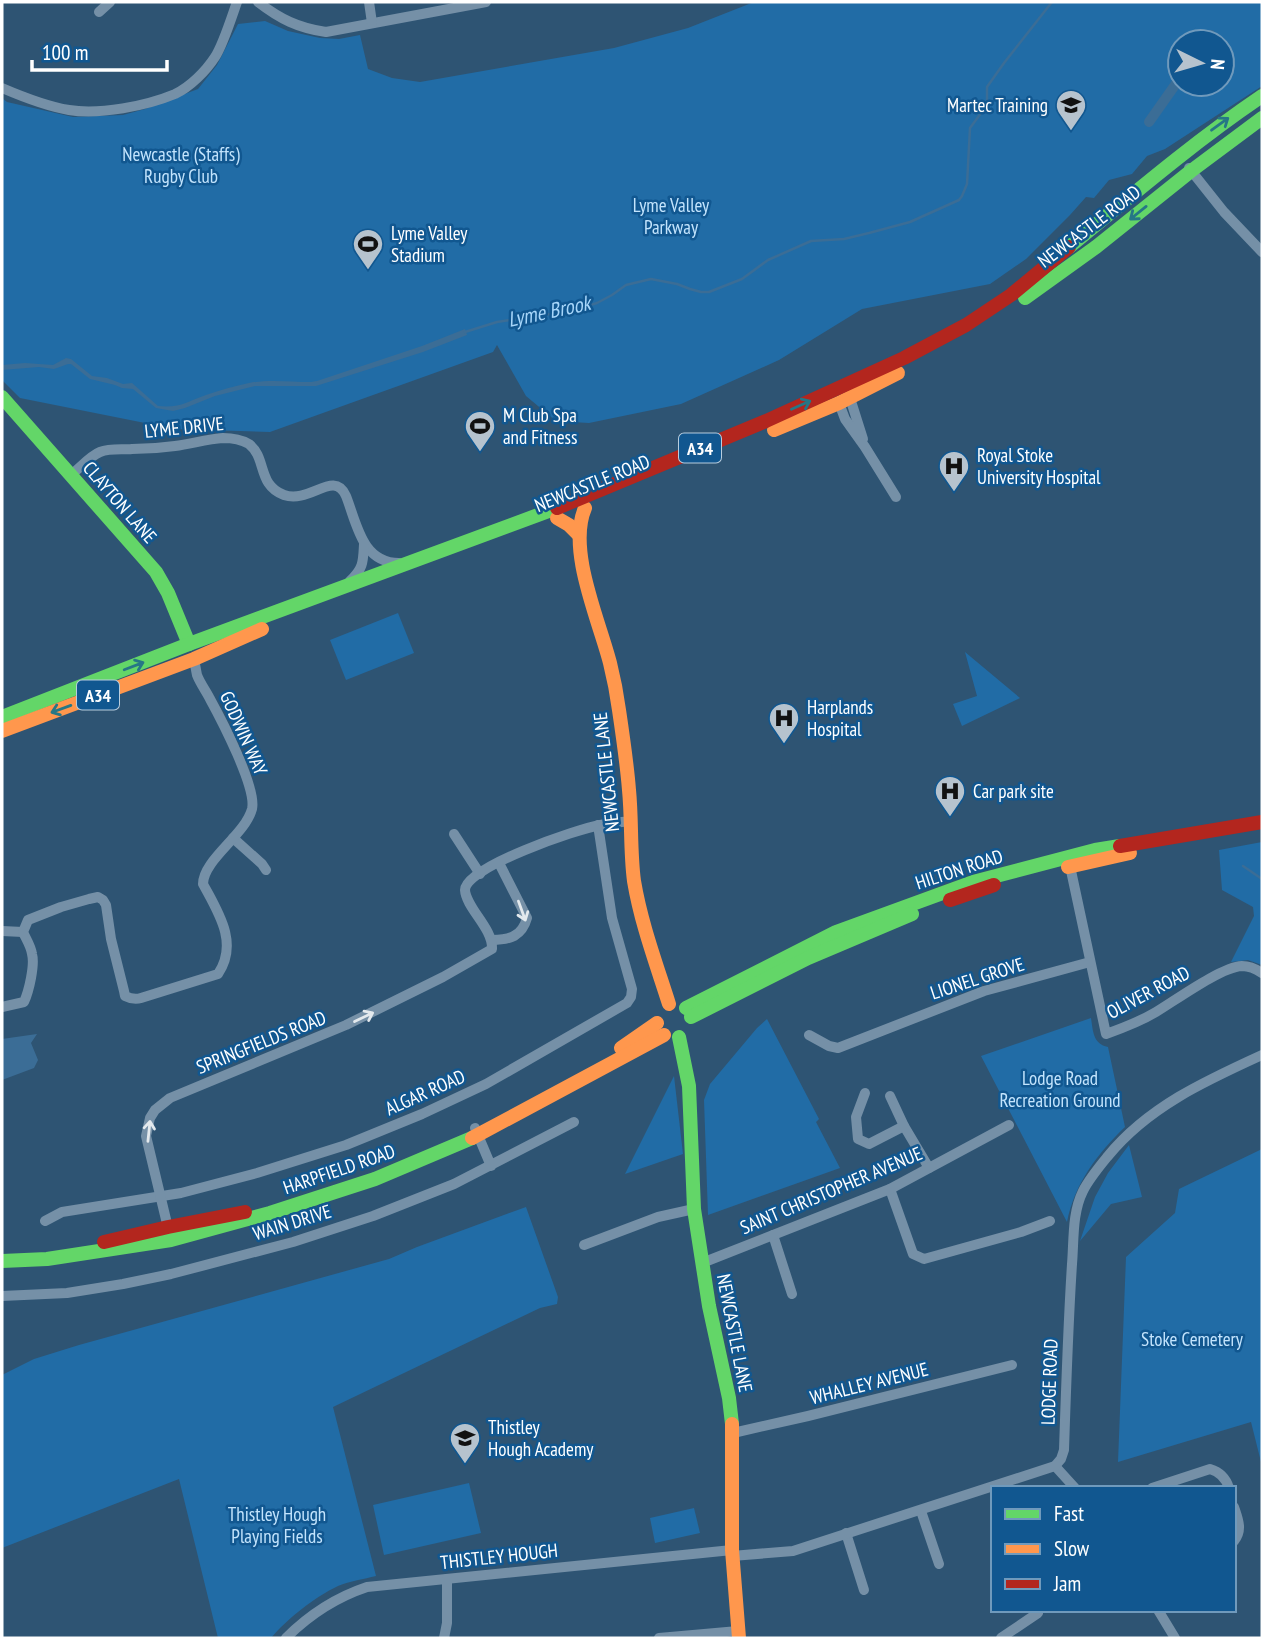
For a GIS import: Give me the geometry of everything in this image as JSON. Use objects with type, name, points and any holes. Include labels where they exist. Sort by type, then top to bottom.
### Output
[{"type":"main road","name":"A34","points":[[1180,155],[1262,96]]},
{"type":"main road","name":"A34","points":[[1191,170],[1262,118]]},
{"type":"main road","name":"NEWCASTLE ROAD","points":[[2,717],[189,644],[566,505],[766,421],[843,396],[991,309],[1180,155]]},
{"type":"main road","name":"NEWCASTLE ROAD","points":[[2,731],[194,659],[268,626],[476,551],[585,508],[843,396],[989,324],[1096,247],[1191,170]]},
{"type":"main road","name":"CLAYTON LANE","points":[[2,397],[156,572],[168,593],[194,659]]},
{"type":"main road","name":"NEWCASTLE LANE","points":[[585,508],[580,520],[579,535],[582,562],[610,664],[619,710],[632,821],[634,879],[646,934],[669,1004]]},
{"type":"main road","points":[[557,518],[579,535]]},
{"type":"main road","name":"HILTON ROAD","points":[[1063,863],[1096,850],[1262,822]]},
{"type":"main road","name":"HILTON ROAD","points":[[688,1013],[836,932],[973,882],[1063,863],[1262,831]]},
{"type":"main road","points":[[677,1003],[688,1013],[691,1025],[679,1037],[672,1038],[660,1029],[658,1012],[669,1004],[677,1003]]},
{"type":"main road","name":"HARPFIELD ROAD","points":[[2,1261],[47,1259],[270,1213],[375,1179],[476,1132],[660,1029]]},
{"type":"main road","name":"NEWCASTLE LANE","points":[[679,1037],[690,1086],[694,1209],[733,1433],[732,1553],[739,1634]]},
{"type":"main road","name":"HARPFIELD ROAD","points":[[2,1252],[51,1249],[169,1233]]},
{"type":"street","points":[[99,12],[110,2]]},
{"type":"street","points":[[2,88],[44,104],[72,110],[95,111],[126,108],[177,93],[194,81],[215,57],[236,2],[248,2]]},
{"type":"street","points":[[258,2],[279,18],[326,32],[486,2]]},
{"type":"street","points":[[369,2],[372,23]]},
{"type":"street","points":[[1180,155],[1229,217],[1262,252]]},
{"type":"street","points":[[843,396],[845,418],[896,497]]},
{"type":"street","name":"LYME DRIVE","points":[[71,475],[97,453],[108,450],[176,446],[223,438],[239,440],[255,451],[266,481],[282,494],[298,497],[330,485],[340,487],[344,491],[364,544]]},
{"type":"street","points":[[364,544],[379,559],[391,563],[411,563]]},
{"type":"street","points":[[341,589],[359,573],[363,564],[364,544]]},
{"type":"street","name":"GODWIN WAY","points":[[23,932],[28,920],[98,897],[103,900],[125,996],[134,1000],[218,974],[223,967],[226,952],[225,928],[203,884],[203,877],[248,819],[253,806],[234,747],[197,675],[194,659]]},
{"type":"street","points":[[492,940],[465,890],[472,879],[544,842],[598,825],[632,821]]},
{"type":"street","name":"ALGAR ROAD","points":[[45,1221],[62,1212],[161,1197],[257,1174],[346,1145],[486,1084],[627,1003],[632,989],[612,918],[598,825]]},
{"type":"street","points":[[454,834],[480,874]]},
{"type":"street","points":[[233,838],[266,870]]},
{"type":"street","name":"SPRINGFIELDS ROAD","points":[[169,1233],[146,1136],[150,1118],[155,1110],[170,1098],[346,1025],[443,977],[492,949],[492,940],[509,939],[521,930],[527,918],[499,863]]},
{"type":"street","name":"OLIVER ROAD","points":[[1063,863],[1106,1034],[1153,1014],[1231,968],[1252,967],[1262,973]]},
{"type":"street","points":[[2,931],[23,932],[33,958],[24,1002],[2,1007]]},
{"type":"street","name":"LIONEL GROVE","points":[[815,1034],[829,1046],[838,1048],[984,991],[1090,962]]},
{"type":"street","name":"LODGE ROAD","points":[[1055,1466],[1064,1450],[1075,1215],[1084,1189],[1117,1145],[1161,1107],[1212,1078],[1262,1055]]},
{"type":"street","points":[[865,1093],[856,1117],[858,1139],[869,1144],[904,1126]]},
{"type":"street","points":[[890,1096],[929,1168]]},
{"type":"street","name":"WAIN DRIVE","points":[[2,1296],[67,1293],[123,1284],[293,1242],[373,1216],[454,1184],[574,1122]]},
{"type":"street","name":"SAINT CHRISTOPHER AVENUE","points":[[702,1263],[890,1189],[1009,1125]]},
{"type":"street","points":[[476,1132],[492,1166]]},
{"type":"street","points":[[890,1189],[913,1254],[924,1259],[1021,1232],[1050,1221]]},
{"type":"street","points":[[584,1245],[658,1217],[694,1209]]},
{"type":"street","points":[[773,1235],[792,1294]]},
{"type":"street","name":"WHALLEY AVENUE","points":[[733,1433],[1012,1364]]},
{"type":"street","points":[[1001,1486],[1055,1466],[1073,1486]]},
{"type":"street","points":[[1158,1486],[1210,1469],[1224,1476],[1228,1486]]},
{"type":"street","points":[[732,1553],[793,1551],[991,1489]]},
{"type":"street","points":[[921,1511],[939,1564]]},
{"type":"street","points":[[1236,1513],[1240,1526],[1240,1534],[1236,1539]]},
{"type":"street","points":[[846,1533],[864,1590]]},
{"type":"street","name":"THISTLEY HOUGH","points":[[286,1638],[307,1619],[350,1593],[376,1586],[732,1553]]},
{"type":"street","points":[[444,1638],[447,1623],[447,1579]]},
{"type":"street","points":[[1001,1638],[1038,1612]]},
{"type":"street","points":[[1159,1612],[1175,1638]]},
{"type":"street","points":[[659,1638],[739,1634]]},
{"type":"green space","name":"Lyme Valley Parkway","points":[[754,2],[1262,2],[1262,86],[1165,149],[1147,156],[1132,174],[1109,180],[1094,198],[1086,197],[1026,259],[990,284],[862,309],[779,360],[681,404],[589,423],[556,421],[526,396],[497,345],[493,352],[270,432],[175,429],[20,398],[2,380],[2,98],[7,102],[73,117],[123,115],[145,109],[198,89],[217,65],[238,24],[265,21],[288,31],[320,38],[339,39],[360,35],[368,69],[392,78],[420,82],[614,48],[688,28]]},
{"type":"green space","points":[[398,613],[414,653],[346,680],[330,640]]},
{"type":"green space","points":[[965,652],[1020,698],[962,726],[953,704],[977,696]]},
{"type":"green space","points":[[1262,842],[1262,965],[1248,960],[1231,962],[1254,916],[1253,907],[1222,890],[1219,850]]},
{"type":"green space","name":"Lodge Road Recreation Ground","points":[[1091,1018],[1097,1040],[1108,1047],[1125,1127],[1088,1170],[1067,1222],[981,1056]]},
{"type":"green space","points":[[767,1019],[819,1119],[816,1122],[840,1168],[708,1215],[704,1100],[710,1084]]},
{"type":"green space","points":[[674,1076],[683,1154],[625,1174]]},
{"type":"green space","points":[[1129,1145],[1142,1197],[1111,1204],[1080,1241],[1095,1197],[1108,1173]]},
{"type":"green space","name":"Stoke Cemetery","points":[[1262,1149],[1262,1466],[1251,1422],[1118,1462],[1126,1257],[1175,1213],[1179,1189]]},
{"type":"green space","name":"Thistley Hough Playing Fields","points":[[526,1207],[558,1297],[557,1304],[540,1308],[333,1407],[376,1576],[338,1586],[320,1596],[285,1623],[271,1638],[218,1638],[179,1479],[2,1548],[2,1375],[34,1359],[79,1345],[389,1259]]},
{"type":"green space","points":[[469,1483],[481,1533],[384,1555],[373,1505]]},
{"type":"green space","points":[[694,1508],[700,1533],[655,1543],[650,1518]]},
{"type":"shaded area","points":[[465,329],[467,335],[423,352],[316,386],[255,386],[173,411],[156,408],[133,389],[90,379],[71,364],[54,369],[39,367],[2,370],[2,365],[53,365],[66,358],[71,359],[92,376],[123,384],[132,383],[158,406],[172,406],[249,383],[317,381]]},
{"type":"shaded area","points":[[37,1034],[31,1043],[38,1060],[34,1068],[2,1080],[2,1039]]},
{"type":"waterway","name":"Lyme Brook","points":[[465,332],[497,322],[570,311],[597,303],[626,285],[651,279],[709,292],[742,279],[768,260],[811,241],[844,239],[910,222],[959,200],[967,184],[970,128],[987,105],[987,87],[1052,2]]},
{"type":"waterway","points":[[1149,122],[1166,98]]},
{"type":"waterway","points":[[1243,866],[1262,879]]},
{"type":"traffic: fast","points":[[1069,247],[1188,150],[1262,96]]},
{"type":"traffic: fast","points":[[1025,298],[1096,247],[1262,118]]},
{"type":"traffic: fast","points":[[2,397],[156,572],[168,593],[189,644]]},
{"type":"traffic: fast","points":[[2,717],[189,644],[557,508]]},
{"type":"traffic: fast","points":[[686,1008],[836,932],[973,882],[1120,846]]},
{"type":"traffic: fast","points":[[691,1017],[808,958],[912,914]]},
{"type":"traffic: fast","points":[[679,1037],[689,1086],[694,1209],[709,1306],[732,1424]]},
{"type":"traffic: fast","points":[[2,1261],[47,1259],[171,1240],[270,1213],[375,1179],[472,1138]]},
{"type":"traffic: slow","points":[[774,430],[839,403],[898,373]]},
{"type":"traffic: slow","points":[[585,508],[580,525],[582,564],[610,663],[617,699],[628,780],[634,881],[645,928],[669,1004]]},
{"type":"traffic: slow","points":[[557,518],[579,535]]},
{"type":"traffic: slow","points":[[2,731],[194,659],[262,629]]},
{"type":"traffic: slow","points":[[1068,867],[1130,853]]},
{"type":"traffic: slow","points":[[621,1048],[657,1023]]},
{"type":"traffic: slow","points":[[472,1138],[664,1035]]},
{"type":"traffic: slow","points":[[732,1424],[732,1550],[739,1638]]},
{"type":"traffic: jam","points":[[557,508],[766,421],[904,358],[966,325],[1011,295],[1069,247]]},
{"type":"traffic: jam","points":[[1120,846],[1262,822]]},
{"type":"traffic: jam","points":[[950,900],[994,885]]},
{"type":"traffic: jam","points":[[104,1242],[245,1212]]},
{"type":"place","name":"Martec Training","points":[[1071,132]]},
{"type":"place","name":"Lyme Valley Stadium","points":[[368,271]]},
{"type":"place","name":"M Club Spa and Fitness","points":[[480,453]]},
{"type":"place","name":"Royal Stoke University Hospital","points":[[954,493]]},
{"type":"place","name":"Harplands Hospital","points":[[784,745]]},
{"type":"place","name":"Car park site","points":[[950,818]]},
{"type":"place","name":"Thistley Hough Academy","points":[[465,1465]]},
{"type":"park label","name":"Newcastle (Staffs) Rugby Club","points":[[181,165]]}]
